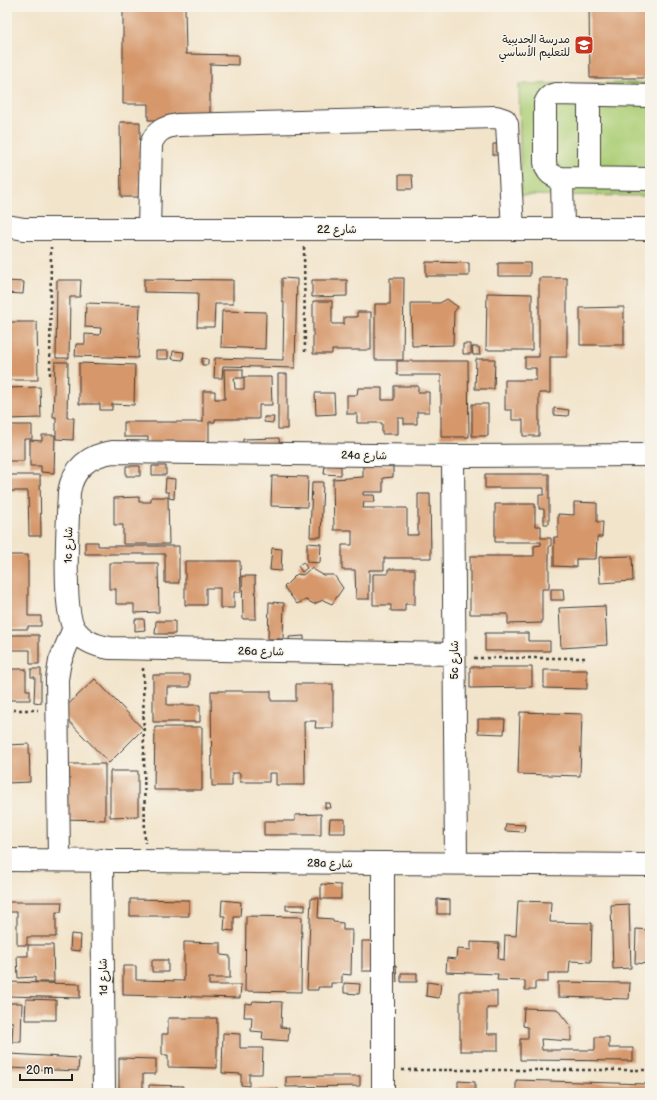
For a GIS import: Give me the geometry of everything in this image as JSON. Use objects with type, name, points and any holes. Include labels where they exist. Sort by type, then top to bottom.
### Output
[{"type":"street","points":[[650,96],[551,95],[547,98],[545,104],[546,168],[552,175],[562,178],[650,179]]},
{"type":"street","points":[[589,95],[589,178]]},
{"type":"street","points":[[149,229],[151,144],[154,138],[164,128],[177,125],[496,117],[505,120],[508,124],[513,229]]},
{"type":"street","points":[[562,178],[563,229]]},
{"type":"street","name":"شارع 22","points":[[13,229],[650,229]]},
{"type":"street","name":"24a شارع","points":[[82,464],[101,454],[113,452],[453,456],[650,455]]},
{"type":"street","name":"5c شارع","points":[[453,456],[456,863]]},
{"type":"street","name":"1c شارع","points":[[74,628],[67,604],[69,492],[74,473],[82,464]]},
{"type":"street","points":[[59,860],[57,679],[60,661],[74,628]]},
{"type":"street","name":"26a شارع","points":[[74,628],[89,642],[99,646],[454,656]]},
{"type":"street","name":"28a شارع","points":[[8,860],[650,865]]},
{"type":"street","name":"1d شارع","points":[[102,860],[104,1093]]},
{"type":"street","points":[[383,863],[383,1093]]},
{"type":"path","points":[[50,375],[51,229]]},
{"type":"path","points":[[304,229],[305,352]]},
{"type":"path","points":[[143,648],[145,861]]},
{"type":"path","points":[[454,656],[585,658]]},
{"type":"path","points":[[7,710],[57,710]]},
{"type":"path","points":[[383,1070],[650,1070]]},
{"type":"green space","points":[[650,83],[650,196],[521,195],[519,84]]},
{"type":"building","points":[[123,7],[185,7],[186,54],[238,55],[238,65],[210,64],[210,120],[148,120],[148,104],[123,104]]},
{"type":"building","points":[[589,7],[650,7],[650,78],[590,78]]},
{"type":"building","points":[[120,122],[140,122],[140,197],[121,197]]},
{"type":"building","points":[[493,144],[500,144],[500,155],[493,155]]},
{"type":"building","points":[[399,175],[412,175],[413,189],[399,189]]},
{"type":"building","points":[[426,262],[469,263],[469,276],[426,276]]},
{"type":"building","points":[[498,263],[530,263],[530,276],[498,276]]},
{"type":"building","points":[[282,278],[297,279],[295,368],[223,366],[222,378],[214,378],[215,358],[283,360],[284,302],[282,301]]},
{"type":"building","points":[[390,278],[404,278],[403,360],[375,360],[375,304],[390,304]]},
{"type":"building","points":[[539,278],[567,278],[567,357],[550,357],[550,393],[539,393],[539,436],[523,436],[523,420],[512,420],[512,410],[505,410],[505,380],[536,380],[536,368],[525,368],[525,357],[539,357]]},
{"type":"building","points":[[144,279],[233,280],[233,304],[215,304],[214,327],[197,327],[198,293],[144,292]]},
{"type":"building","points":[[57,280],[81,280],[80,297],[70,297],[69,358],[56,358]]},
{"type":"building","points":[[312,280],[347,280],[347,296],[312,297]]},
{"type":"building","points":[[7,281],[24,282],[23,294],[7,293]]},
{"type":"building","points":[[487,293],[532,294],[532,350],[486,350]]},
{"type":"building","points":[[447,299],[458,307],[454,312],[453,345],[412,346],[411,303],[440,303]]},
{"type":"building","points":[[313,301],[332,301],[332,324],[344,324],[344,317],[357,317],[357,312],[371,312],[371,350],[332,350],[332,354],[313,354]]},
{"type":"building","points":[[86,303],[140,305],[138,358],[75,356],[76,344],[85,344],[85,334],[100,335],[101,328],[85,327]]},
{"type":"building","points":[[624,307],[624,345],[580,345],[580,308]]},
{"type":"building","points":[[222,311],[266,312],[265,349],[221,347]]},
{"type":"building","points":[[7,322],[37,322],[38,380],[7,380]]},
{"type":"building","points":[[463,344],[471,344],[471,354],[463,354]]},
{"type":"building","points":[[472,347],[479,347],[480,355],[473,355]]},
{"type":"building","points":[[156,351],[168,351],[168,359],[156,359]]},
{"type":"building","points":[[173,351],[184,352],[183,360],[172,359]]},
{"type":"building","points":[[202,358],[208,359],[208,365],[202,365]]},
{"type":"building","points":[[476,359],[495,359],[494,389],[475,389]]},
{"type":"building","points":[[397,361],[468,361],[469,437],[441,437],[441,375],[397,375]]},
{"type":"building","points":[[55,362],[68,362],[67,418],[74,418],[73,440],[56,439],[56,417],[53,417]]},
{"type":"building","points":[[79,363],[135,365],[134,405],[112,404],[112,410],[100,410],[100,404],[79,404]]},
{"type":"building","points":[[224,369],[243,369],[243,378],[234,378],[235,389],[244,389],[244,377],[271,377],[272,405],[259,405],[259,419],[215,419],[215,422],[209,422],[209,449],[148,449],[148,437],[124,437],[124,422],[203,422],[203,391],[215,391],[215,399],[225,399]]},
{"type":"building","points":[[278,374],[287,374],[287,429],[278,429]]},
{"type":"building","points":[[394,386],[418,386],[418,392],[429,392],[429,412],[417,412],[417,424],[404,424],[404,418],[398,418],[398,434],[382,434],[382,423],[357,423],[357,414],[347,414],[347,395],[357,395],[358,388],[382,388],[382,400],[394,400]]},
{"type":"building","points":[[40,387],[41,418],[7,419],[7,388]]},
{"type":"building","points":[[315,393],[334,393],[335,414],[316,415]]},
{"type":"building","points":[[472,404],[488,404],[488,436],[472,436]]},
{"type":"building","points":[[554,408],[569,410],[568,416],[554,415]]},
{"type":"building","points":[[264,417],[274,417],[273,423],[264,422]]},
{"type":"building","points":[[7,425],[32,425],[32,439],[24,439],[24,461],[7,461]]},
{"type":"building","points":[[42,435],[55,435],[54,473],[41,472],[41,466],[30,466],[30,440],[42,441]]},
{"type":"building","points":[[279,438],[280,449],[243,450],[243,439]]},
{"type":"building","points":[[325,465],[341,466],[341,475],[324,474]]},
{"type":"building","points":[[363,465],[393,465],[393,477],[383,478],[383,492],[363,492],[363,495],[374,495],[375,502],[364,502],[363,508],[407,508],[407,535],[418,535],[418,494],[430,494],[431,558],[384,558],[384,570],[369,570],[369,599],[356,599],[355,570],[342,570],[342,545],[352,545],[352,530],[334,530],[333,479],[363,477]]},
{"type":"building","points":[[126,466],[140,466],[140,476],[126,476]]},
{"type":"building","points":[[152,466],[166,466],[166,475],[152,475]]},
{"type":"building","points":[[485,474],[549,474],[549,524],[544,524],[544,509],[539,509],[539,495],[544,495],[544,488],[485,488]]},
{"type":"building","points":[[7,475],[40,475],[41,536],[29,536],[28,491],[7,491]]},
{"type":"building","points":[[272,476],[308,477],[307,507],[271,506]]},
{"type":"building","points":[[166,478],[175,479],[174,499],[169,498],[169,492],[165,492]]},
{"type":"building","points":[[312,482],[323,482],[321,537],[310,537]]},
{"type":"building","points":[[139,497],[139,502],[151,502],[151,497],[168,497],[169,544],[123,544],[123,525],[114,525],[114,498]]},
{"type":"building","points":[[574,502],[597,503],[597,522],[603,522],[602,537],[597,537],[596,559],[576,559],[576,567],[554,566],[554,537],[558,537],[558,514],[574,515]]},
{"type":"building","points":[[495,504],[535,504],[535,526],[541,526],[541,538],[551,538],[551,546],[549,546],[549,589],[542,589],[542,623],[508,624],[508,614],[470,614],[470,556],[534,556],[534,546],[541,545],[541,542],[495,542]]},
{"type":"building","points":[[85,542],[98,542],[98,546],[179,546],[179,583],[165,583],[165,554],[85,554]]},
{"type":"building","points":[[307,543],[321,544],[320,563],[307,562]]},
{"type":"building","points":[[272,548],[282,549],[281,571],[270,570]]},
{"type":"building","points":[[7,555],[28,555],[28,616],[41,616],[41,626],[28,626],[28,629],[7,629]]},
{"type":"building","points":[[632,556],[633,581],[600,583],[599,557]]},
{"type":"building","points":[[185,561],[240,561],[241,592],[234,592],[234,608],[220,608],[220,588],[206,588],[206,605],[185,605]]},
{"type":"building","points":[[303,562],[307,568],[302,572],[298,566]]},
{"type":"building","points":[[109,563],[158,563],[159,612],[134,613],[134,604],[116,604],[116,589],[109,589]]},
{"type":"building","points":[[311,568],[323,575],[334,575],[343,588],[332,604],[323,600],[314,604],[306,600],[297,604],[284,587],[297,574],[303,575]]},
{"type":"building","points":[[388,569],[415,569],[415,604],[405,604],[405,611],[391,611],[391,605],[373,605],[373,574],[388,574]]},
{"type":"building","points":[[242,576],[255,576],[256,619],[243,619]]},
{"type":"building","points":[[551,589],[563,589],[564,600],[551,600]]},
{"type":"building","points":[[269,602],[284,603],[283,639],[268,639]]},
{"type":"building","points":[[605,606],[607,645],[561,648],[559,608]]},
{"type":"building","points":[[135,619],[144,619],[145,630],[135,631]]},
{"type":"building","points":[[156,621],[175,621],[175,634],[155,634]]},
{"type":"building","points":[[485,633],[528,633],[528,641],[550,641],[550,651],[485,651]]},
{"type":"building","points":[[7,635],[39,635],[39,664],[30,664],[30,650],[7,650]]},
{"type":"building","points":[[304,636],[304,648],[290,648],[289,637]]},
{"type":"building","points":[[470,667],[532,667],[532,687],[470,688]]},
{"type":"building","points":[[7,669],[26,669],[26,690],[30,690],[30,700],[7,700]]},
{"type":"building","points":[[31,669],[41,669],[41,703],[34,702],[35,677],[31,677]]},
{"type":"building","points":[[544,670],[587,670],[587,689],[544,688]]},
{"type":"building","points":[[153,675],[190,675],[190,687],[167,687],[167,705],[200,705],[200,722],[153,722]]},
{"type":"building","points":[[95,679],[143,729],[109,763],[60,712]]},
{"type":"building","points":[[296,684],[333,684],[333,728],[315,728],[316,721],[304,721],[305,785],[276,785],[276,773],[269,773],[269,782],[240,782],[240,773],[232,773],[232,786],[212,786],[211,691],[271,691],[271,701],[296,701]]},
{"type":"building","points":[[520,712],[582,714],[580,776],[518,774]]},
{"type":"building","points":[[478,719],[505,719],[504,734],[478,733]]},
{"type":"building","points":[[155,727],[202,727],[202,790],[154,790]]},
{"type":"building","points":[[29,744],[30,782],[7,783],[7,745]]},
{"type":"building","points":[[63,764],[105,764],[105,820],[62,819]]},
{"type":"building","points":[[110,771],[138,771],[138,816],[110,817]]},
{"type":"building","points":[[325,803],[330,803],[331,808],[325,808]]},
{"type":"building","points":[[321,814],[321,835],[264,835],[264,821],[295,821],[295,815]]},
{"type":"building","points":[[330,819],[345,819],[345,833],[329,833]]},
{"type":"building","points":[[506,824],[525,825],[524,832],[505,831]]},
{"type":"building","points":[[321,884],[341,885],[341,899],[321,899]]},
{"type":"building","points":[[311,898],[319,898],[318,918],[333,919],[333,922],[343,923],[343,930],[352,930],[351,975],[342,974],[342,983],[331,983],[331,987],[318,987],[318,990],[307,990]]},
{"type":"building","points":[[130,899],[189,900],[189,916],[130,916]]},
{"type":"building","points":[[437,899],[450,900],[450,914],[437,914]]},
{"type":"building","points":[[222,900],[241,902],[240,917],[234,917],[234,931],[224,930],[225,916],[221,916]]},
{"type":"building","points":[[518,901],[551,902],[550,922],[592,923],[591,962],[570,961],[569,973],[548,973],[548,982],[535,982],[535,990],[525,990],[525,981],[497,980],[498,974],[446,972],[447,958],[456,959],[457,949],[471,950],[471,942],[499,943],[498,959],[504,960],[505,935],[516,936]]},
{"type":"building","points":[[7,902],[62,902],[61,912],[56,912],[56,937],[27,937],[27,945],[17,945],[17,912],[7,912]]},
{"type":"building","points":[[629,904],[631,968],[613,969],[611,905]]},
{"type":"building","points":[[286,905],[305,905],[305,911],[286,910]]},
{"type":"building","points":[[246,916],[302,917],[301,992],[245,991]]},
{"type":"building","points":[[636,929],[650,930],[650,964],[635,963]]},
{"type":"building","points":[[71,934],[81,935],[80,951],[70,950]]},
{"type":"building","points":[[362,941],[372,941],[372,971],[362,971]]},
{"type":"building","points":[[184,942],[221,943],[221,955],[230,956],[230,978],[209,978],[209,985],[241,985],[240,998],[123,995],[123,966],[136,966],[136,980],[184,981]]},
{"type":"building","points":[[28,945],[53,945],[54,982],[35,982],[35,977],[18,978],[17,956],[28,956]]},
{"type":"building","points":[[152,960],[168,960],[168,972],[152,972]]},
{"type":"building","points":[[389,965],[396,965],[397,982],[389,983]]},
{"type":"building","points":[[401,973],[417,973],[417,982],[401,982]]},
{"type":"building","points":[[7,982],[80,984],[80,998],[7,996]]},
{"type":"building","points":[[427,982],[441,984],[439,998],[426,996]]},
{"type":"building","points":[[558,982],[630,983],[629,999],[558,997]]},
{"type":"building","points":[[344,983],[360,984],[359,994],[344,993]]},
{"type":"building","points":[[460,991],[497,991],[497,1008],[487,1008],[487,1034],[498,1034],[498,1051],[460,1051]]},
{"type":"building","points":[[26,999],[56,1000],[56,1020],[25,1020]]},
{"type":"building","points":[[253,1001],[282,1002],[281,1027],[289,1028],[288,1041],[262,1039],[263,1032],[251,1031],[252,1017],[244,1017],[245,1003],[252,1004]]},
{"type":"building","points":[[7,1003],[22,1003],[21,1042],[12,1042],[13,1022],[7,1022]]},
{"type":"building","points":[[524,1008],[557,1009],[571,1027],[571,1041],[541,1039],[542,1050],[595,1050],[595,1037],[609,1037],[609,1048],[633,1048],[633,1061],[520,1060],[520,1039],[528,1039],[528,1027],[523,1026]]},
{"type":"building","points":[[168,1018],[217,1018],[217,1068],[168,1067],[168,1055],[162,1055],[162,1034],[168,1034]]},
{"type":"building","points":[[223,1033],[240,1034],[240,1048],[263,1048],[262,1074],[249,1074],[249,1086],[241,1085],[241,1074],[222,1073]]},
{"type":"building","points":[[10,1054],[79,1058],[78,1071],[9,1068]]},
{"type":"building","points":[[119,1058],[156,1059],[156,1074],[143,1074],[143,1093],[119,1093]]},
{"type":"building","points":[[360,1076],[360,1086],[286,1087],[286,1077]]},
{"type":"building","points":[[516,1080],[646,1084],[646,1093],[516,1093]]},
{"type":"building","points":[[458,1081],[475,1082],[475,1093],[458,1093]]},
{"type":"building","points":[[149,1085],[183,1086],[183,1093],[149,1093]]},
{"type":"building","points":[[248,1089],[278,1089],[278,1093],[248,1093]]},
{"type":"place","name":"مدرسة الحديبية للتعليم الأساسي","points":[[584,45]]}]
